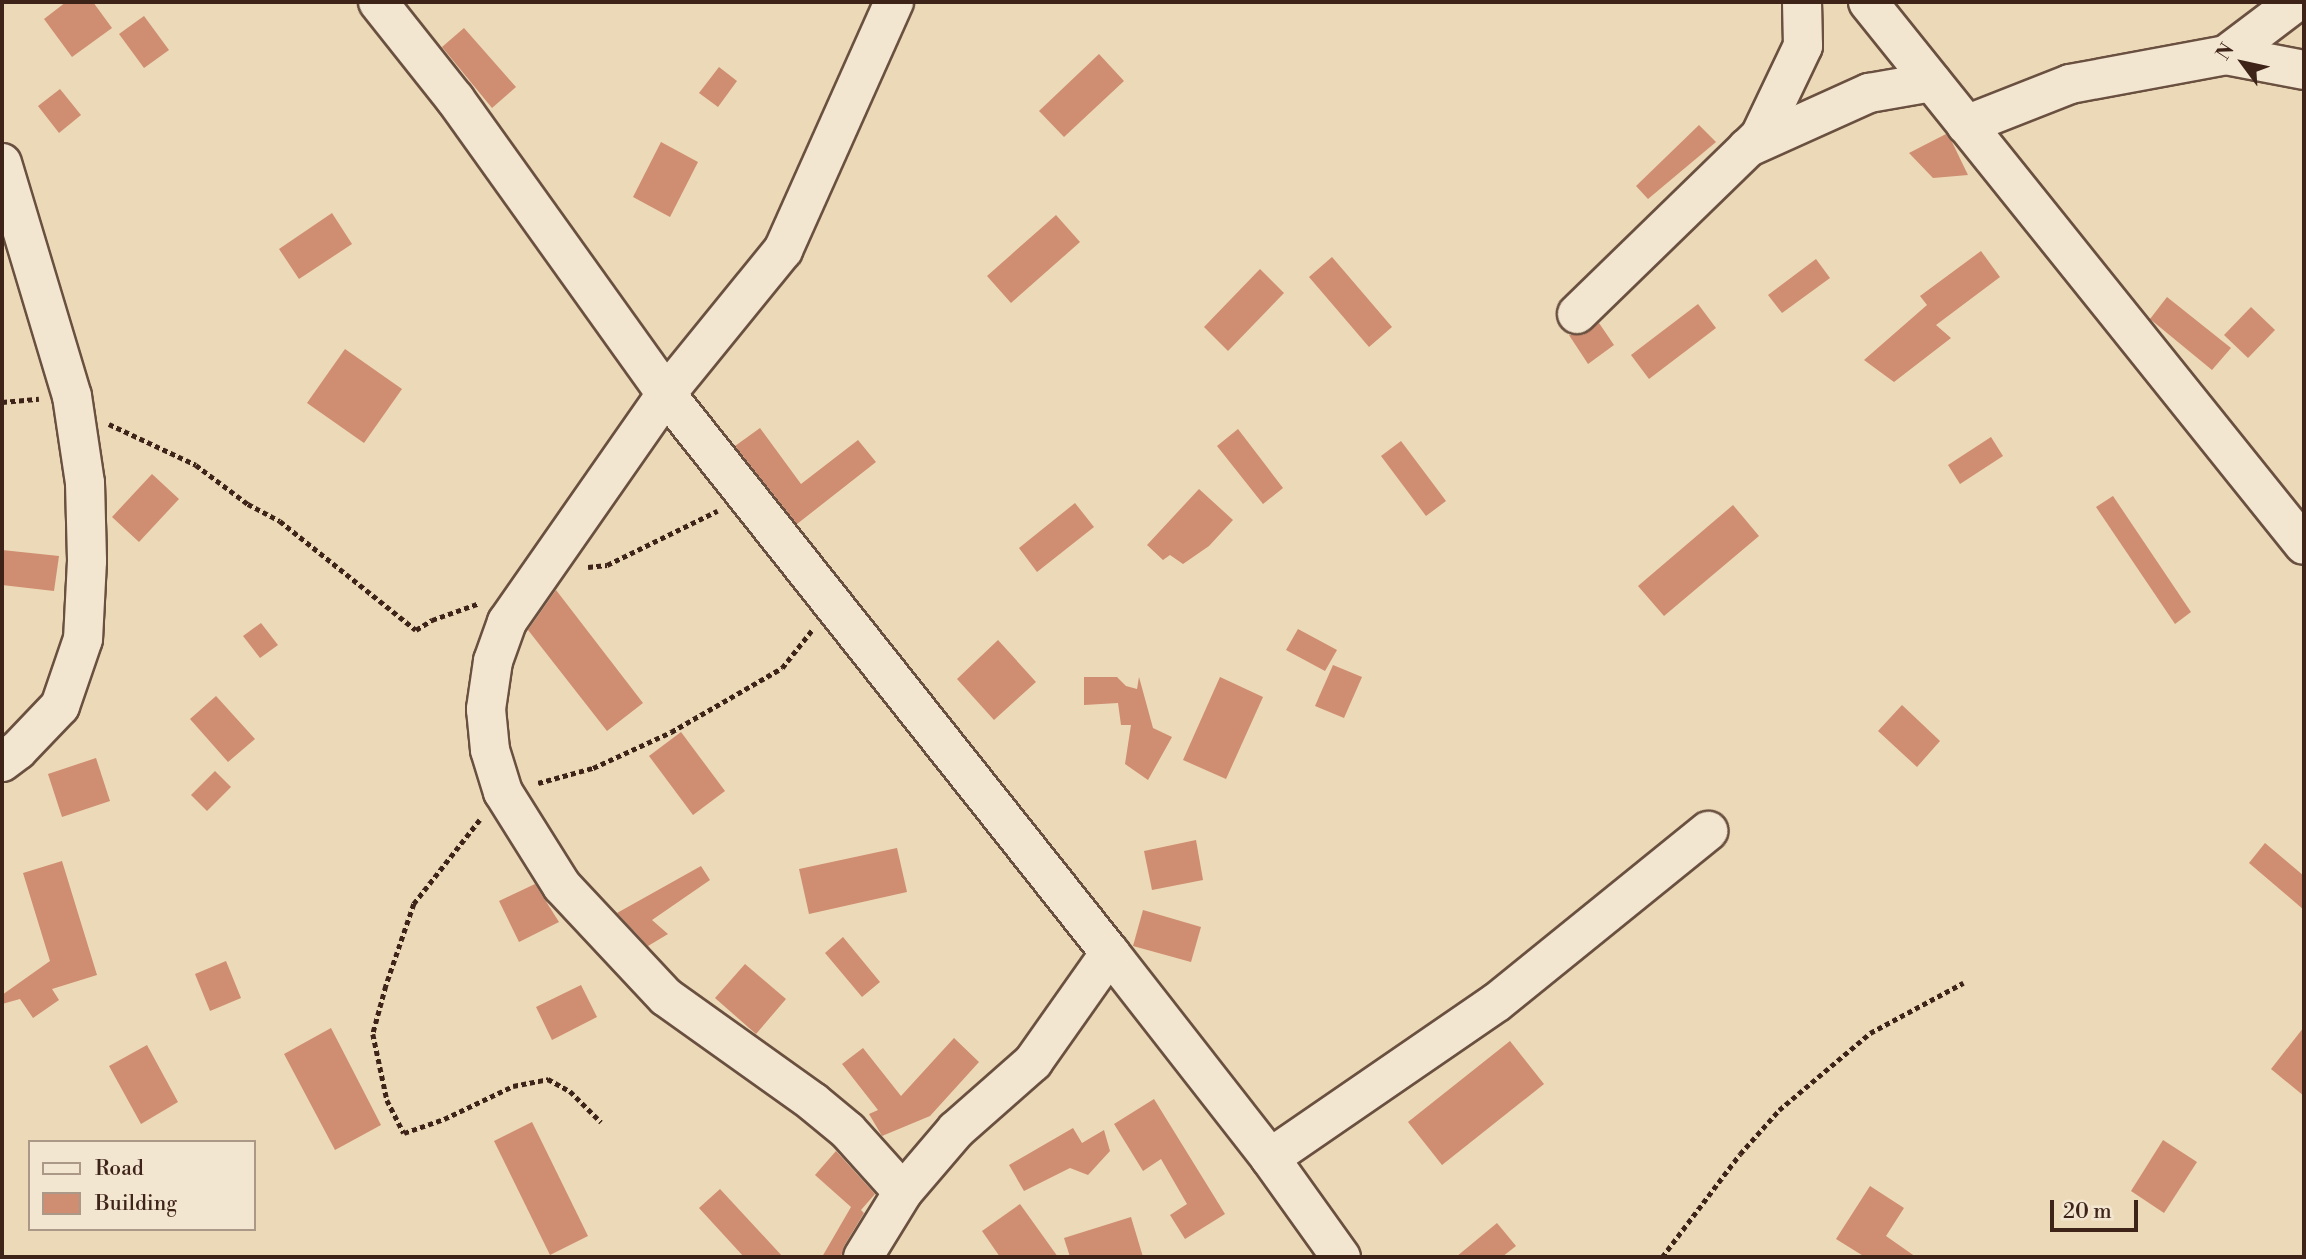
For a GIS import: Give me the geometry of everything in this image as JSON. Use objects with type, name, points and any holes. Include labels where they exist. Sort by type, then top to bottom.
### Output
[{"type":"street","points":[[378,2],[464,110],[666,394],[1110,953],[1270,1158],[1341,1257]]},
{"type":"street","points":[[894,2],[783,250],[666,394],[507,622],[493,661],[486,709],[490,750],[503,792],[562,886],[646,979],[687,1016],[830,1117],[873,1157],[903,1192]]},
{"type":"street","points":[[1577,314],[1760,136],[1803,46],[1802,2]]},
{"type":"street","points":[[1868,2],[2304,545]]},
{"type":"street","points":[[2226,55],[2297,2]]},
{"type":"street","points":[[1966,125],[2070,85],[2226,55],[2304,70]]},
{"type":"street","points":[[1746,148],[1869,93],[1932,82]]},
{"type":"street","points":[[2,163],[72,396],[85,482],[88,561],[83,639],[60,706],[18,750],[2,762]]},
{"type":"street","points":[[1270,1158],[1497,1002],[1708,831]]},
{"type":"street","points":[[863,1257],[903,1192],[956,1130],[1033,1062],[1110,953]]},
{"type":"path","points":[[2,402],[72,396],[109,424],[196,465],[248,504],[280,521],[416,630],[457,609],[484,602]]},
{"type":"path","points":[[538,577],[607,565],[714,513],[731,502],[722,464]]},
{"type":"path","points":[[1662,1257],[1740,1154],[1779,1110],[1870,1032],[1963,983]]},
{"type":"building","points":[[66,2],[93,2],[112,28],[72,57],[44,19]]},
{"type":"building","points":[[144,16],[169,50],[144,68],[119,34]]},
{"type":"building","points":[[464,28],[516,87],[492,108],[442,47]]},
{"type":"building","points":[[1099,54],[1124,81],[1064,137],[1039,111]]},
{"type":"building","points":[[719,67],[737,81],[718,107],[699,93]]},
{"type":"building","points":[[60,89],[81,115],[59,133],[38,106]]},
{"type":"building","points":[[1699,125],[1716,142],[1648,199],[1636,186]]},
{"type":"building","points":[[1946,134],[1968,175],[1933,178],[1909,153]]},
{"type":"building","points":[[661,142],[698,162],[670,217],[633,197]]},
{"type":"building","points":[[332,213],[352,244],[299,279],[279,249]]},
{"type":"building","points":[[1056,215],[1080,242],[1011,303],[987,276]]},
{"type":"building","points":[[1981,251],[2000,277],[1936,325],[1951,338],[1894,382],[1864,360],[1927,305],[1920,296]]},
{"type":"building","points":[[1332,257],[1392,327],[1369,347],[1309,277]]},
{"type":"building","points":[[1816,259],[1830,278],[1782,313],[1768,295]]},
{"type":"building","points":[[1260,269],[1284,293],[1228,351],[1204,327]]},
{"type":"building","points":[[2167,297],[2231,348],[2212,370],[2150,319]]},
{"type":"building","points":[[1698,304],[1716,328],[1649,379],[1631,355]]},
{"type":"building","points":[[2251,307],[2275,330],[2248,358],[2224,335]]},
{"type":"building","points":[[1599,323],[1614,345],[1588,364],[1569,335],[1583,335]]},
{"type":"building","points":[[345,349],[402,389],[364,443],[307,403]]},
{"type":"building","points":[[760,428],[801,484],[858,440],[876,462],[797,524],[735,446]]},
{"type":"building","points":[[1238,429],[1283,488],[1263,504],[1217,446]]},
{"type":"building","points":[[1991,437],[2003,456],[1960,484],[1948,465]]},
{"type":"building","points":[[1401,441],[1446,501],[1426,516],[1381,456]]},
{"type":"building","points":[[152,474],[179,499],[139,542],[112,517]]},
{"type":"building","points":[[1199,489],[1233,520],[1209,546],[1183,564],[1170,555],[1163,560],[1147,545]]},
{"type":"building","points":[[2113,496],[2191,612],[2175,624],[2096,507]]},
{"type":"building","points":[[1075,503],[1094,527],[1037,572],[1019,548]]},
{"type":"building","points":[[1733,505],[1759,536],[1664,616],[1638,586]]},
{"type":"building","points":[[2,550],[59,556],[54,591],[2,585]]},
{"type":"building","points":[[556,590],[643,703],[607,731],[528,630]]},
{"type":"building","points":[[261,623],[278,645],[260,658],[243,636]]},
{"type":"building","points":[[1298,629],[1337,650],[1325,671],[1286,650]]},
{"type":"building","points":[[998,640],[1036,682],[994,720],[957,679]]},
{"type":"building","points":[[1333,665],[1362,677],[1344,718],[1315,706]]},
{"type":"building","points":[[1084,677],[1117,677],[1126,686],[1137,689],[1139,677],[1153,728],[1172,737],[1148,780],[1125,764],[1131,725],[1121,725],[1118,703],[1084,705]]},
{"type":"building","points":[[1220,677],[1263,697],[1226,779],[1183,760]]},
{"type":"building","points":[[216,696],[255,739],[228,762],[190,719]]},
{"type":"building","points":[[1902,705],[1940,741],[1917,767],[1878,731]]},
{"type":"building","points":[[681,732],[725,791],[693,815],[649,756]]},
{"type":"building","points":[[96,758],[110,801],[62,817],[48,774]]},
{"type":"building","points":[[215,771],[231,787],[207,811],[191,795]]},
{"type":"building","points":[[1196,840],[1203,880],[1152,890],[1144,851]]},
{"type":"building","points":[[2265,843],[2304,876],[2304,910],[2249,863]]},
{"type":"building","points":[[897,848],[907,892],[809,914],[799,869]]},
{"type":"building","points":[[62,861],[97,975],[52,989],[59,1000],[33,1018],[20,999],[2,1004],[2,995],[50,961],[23,873]]},
{"type":"building","points":[[701,866],[710,880],[652,920],[668,934],[648,946],[617,913]]},
{"type":"building","points":[[535,884],[559,922],[519,942],[499,901]]},
{"type":"building","points":[[1143,910],[1201,927],[1191,962],[1133,946]]},
{"type":"building","points":[[843,937],[880,982],[862,997],[825,953]]},
{"type":"building","points":[[226,961],[241,998],[210,1011],[195,974]]},
{"type":"building","points":[[745,964],[786,999],[756,1034],[715,998]]},
{"type":"building","points":[[581,985],[597,1017],[552,1040],[536,1007]]},
{"type":"building","points":[[2304,1027],[2304,1096],[2271,1069]]},
{"type":"building","points":[[331,1028],[381,1125],[335,1150],[284,1054]]},
{"type":"building","points":[[954,1038],[979,1062],[930,1116],[882,1136],[869,1114],[878,1110],[842,1064],[863,1048],[901,1096]]},
{"type":"building","points":[[1510,1041],[1544,1084],[1442,1165],[1408,1122]]},
{"type":"building","points":[[147,1045],[178,1102],[141,1124],[109,1066]]},
{"type":"building","points":[[1154,1099],[1225,1214],[1185,1239],[1170,1215],[1187,1204],[1161,1159],[1143,1171],[1114,1124]]},
{"type":"building","points":[[532,1122],[588,1236],[550,1255],[494,1141]]},
{"type":"building","points":[[1073,1128],[1082,1143],[1104,1130],[1110,1151],[1088,1175],[1070,1168],[1024,1191],[1009,1165]]},
{"type":"building","points":[[2163,1140],[2197,1162],[2164,1213],[2131,1191]]},
{"type":"building","points":[[836,1151],[875,1194],[861,1210],[864,1213],[844,1246],[841,1257],[822,1257],[851,1207],[815,1175]]},
{"type":"building","points":[[1870,1186],[1904,1208],[1886,1236],[1916,1257],[1865,1257],[1836,1239]]},
{"type":"building","points":[[720,1189],[783,1257],[744,1257],[699,1208]]},
{"type":"building","points":[[1020,1204],[1058,1257],[1000,1257],[982,1231]]},
{"type":"building","points":[[1131,1217],[1143,1257],[1070,1257],[1064,1238]]},
{"type":"building","points":[[1497,1223],[1516,1246],[1502,1257],[1456,1257]]}]
